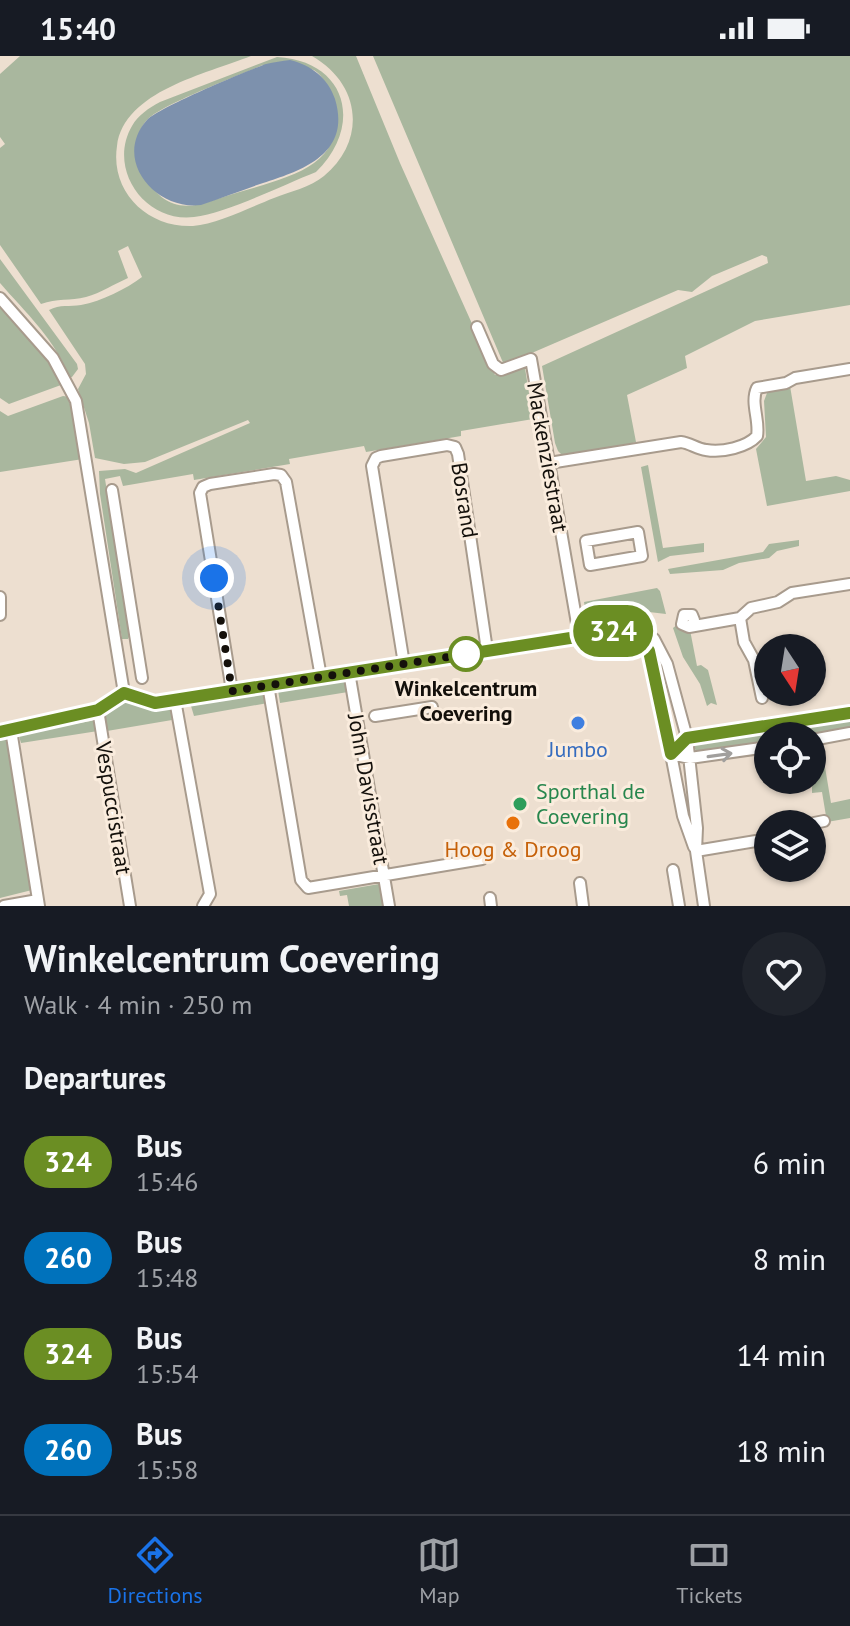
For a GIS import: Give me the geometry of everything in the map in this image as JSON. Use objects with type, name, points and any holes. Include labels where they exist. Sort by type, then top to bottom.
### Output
[{"type":"street","points":[[0,298],[53,358],[71,388],[81,415],[124,693]]},
{"type":"street","name":"Mackenziestraat","points":[[477,327],[493,364],[501,370],[531,359],[579,635]]},
{"type":"street","points":[[549,463],[681,442],[704,450],[745,445],[757,436],[759,427],[754,396],[757,388],[850,369]]},
{"type":"street","name":"Bosrand","points":[[404,664],[372,466],[381,456],[447,445],[455,447],[487,650]]},
{"type":"street","points":[[232,691],[200,493],[203,487],[210,484],[274,474],[281,475],[286,482],[321,677]]},
{"type":"street","points":[[112,490],[142,678]]},
{"type":"street","points":[[638,532],[642,556],[590,565],[588,555],[586,541],[638,532]]},
{"type":"street","points":[[566,559],[588,555]]},
{"type":"street","points":[[692,625],[740,618],[751,608],[778,602],[792,593],[850,584]]},
{"type":"street","points":[[0,597],[0,615]]},
{"type":"street","points":[[740,618],[744,642],[754,660]]},
{"type":"street","points":[[124,693],[155,703],[579,635],[621,630],[646,633],[654,639],[667,664],[687,738],[697,828],[696,851],[704,906]]},
{"type":"street","points":[[637,632],[649,651],[683,816],[696,851]]},
{"type":"street","points":[[117,644],[136,640]]},
{"type":"street","name":"John Davisstraat","points":[[349,672],[389,906]]},
{"type":"street","points":[[268,685],[301,880],[308,888],[482,859]]},
{"type":"street","points":[[4,906],[38,903],[6,731],[98,710],[124,693]]},
{"type":"street","points":[[175,700],[210,894],[203,906]]},
{"type":"street","points":[[375,716],[432,707]]},
{"type":"street","name":"Vespuccistraat","points":[[98,710],[130,906]]},
{"type":"street","points":[[671,754],[687,738],[850,713]]},
{"type":"street","points":[[826,737],[850,733]]},
{"type":"street","points":[[671,754],[690,758],[754,749]]},
{"type":"street","points":[[696,851],[754,841]]},
{"type":"street","points":[[673,870],[679,906]]},
{"type":"street","points":[[580,883],[583,906]]},
{"type":"green space","points":[[20,56],[251,56],[170,87],[135,111],[123,127],[116,163],[126,192],[147,214],[161,221],[193,226],[223,219],[306,186],[319,180],[338,162],[352,130],[349,97],[341,82],[312,56],[356,56],[400,163],[495,375],[515,367],[525,368],[533,419],[461,431],[461,436],[366,452],[364,446],[289,459],[290,464],[194,480],[193,474],[123,486],[120,476],[105,479],[130,635],[128,639],[122,639],[99,471],[125,469],[136,473],[250,423],[248,420],[145,462],[124,464],[95,458],[89,423],[78,389],[86,374],[85,364],[49,310],[97,301],[142,277],[128,246],[118,251],[128,278],[86,297],[41,304],[0,245],[0,148],[5,144],[0,137],[0,74]]},
{"type":"green space","points":[[373,56],[850,56],[850,305],[755,321],[685,356],[687,368],[627,395],[636,442],[562,455],[555,443],[542,366],[768,263],[767,257],[762,255],[712,276],[692,292],[678,290],[504,365]]},
{"type":"green space","points":[[277,57],[301,61],[319,70],[333,83],[341,98],[343,116],[340,135],[331,154],[316,172],[222,210],[194,217],[176,217],[146,202],[135,190],[124,159],[125,143],[137,118],[160,102]],"holes":[[[263,65],[293,66],[318,73],[330,92],[336,112],[336,130],[329,148],[304,169],[264,185],[188,206],[162,197],[149,182],[139,158],[139,132],[147,120],[183,99]]]},
{"type":"green space","points":[[0,259],[77,364],[78,369],[72,377],[69,378],[49,340],[0,283]]},
{"type":"green space","points":[[0,301],[40,348],[61,385],[9,404],[0,398]]},
{"type":"green space","points":[[790,386],[806,481],[836,476],[850,480],[850,491],[767,506],[756,449],[766,437],[764,401],[767,393]]},
{"type":"green space","points":[[63,396],[70,397],[83,459],[0,472],[0,411],[8,416]]},
{"type":"green space","points":[[648,465],[663,548],[704,543],[704,552],[670,556],[658,562],[641,467]]},
{"type":"green space","points":[[799,540],[799,546],[777,551],[769,558],[739,563],[723,570],[670,574],[668,569],[763,552],[769,544]]},
{"type":"green space","points":[[657,588],[666,614],[649,612],[587,620],[584,602]]},
{"type":"green space","points":[[678,624],[682,630],[690,630],[697,666],[708,670],[717,705],[711,703],[707,706],[700,684],[683,657],[673,628]]},
{"type":"green space","points":[[346,679],[348,692],[280,703],[278,690]]},
{"type":"green space","points":[[266,693],[268,703],[194,716],[191,706]]},
{"type":"green space","points":[[127,700],[153,710],[170,707],[172,720],[107,731],[105,716]]},
{"type":"green space","points":[[850,716],[850,728],[826,732],[826,722],[814,722]]},
{"type":"green space","points":[[97,720],[98,731],[21,743],[18,733]]},
{"type":"green space","points":[[754,732],[754,744],[699,752],[693,748],[696,742]]},
{"type":"green space","points":[[0,737],[9,739],[32,890],[0,898]]},
{"type":"green space","points":[[826,773],[831,803],[850,799],[850,818],[827,822],[822,794],[826,794]]},
{"type":"green space","points":[[379,884],[383,906],[349,906],[347,895],[340,896],[339,891]]},
{"type":"water","points":[[290,60],[318,74],[335,99],[338,118],[336,134],[319,158],[291,173],[201,205],[184,205],[154,191],[137,166],[134,151],[137,135],[147,120],[184,99],[241,74],[266,64]]},
{"type":"bus line","name":"324","points":[[0,732],[98,710],[124,693],[155,703],[621,630],[637,632],[649,651],[671,754],[687,738],[850,713]]},
{"type":"place","name":"Winkelcentrum Coevering","points":[[466,654]]},
{"type":"place","name":"Jumbo","points":[[578,723]]},
{"type":"place","name":"Sporthal de Coevering","points":[[520,804]]},
{"type":"place","name":"Hoog & Droog","points":[[513,823]]},
{"type":"route","points":[[214,578],[232,691],[466,654]]}]
